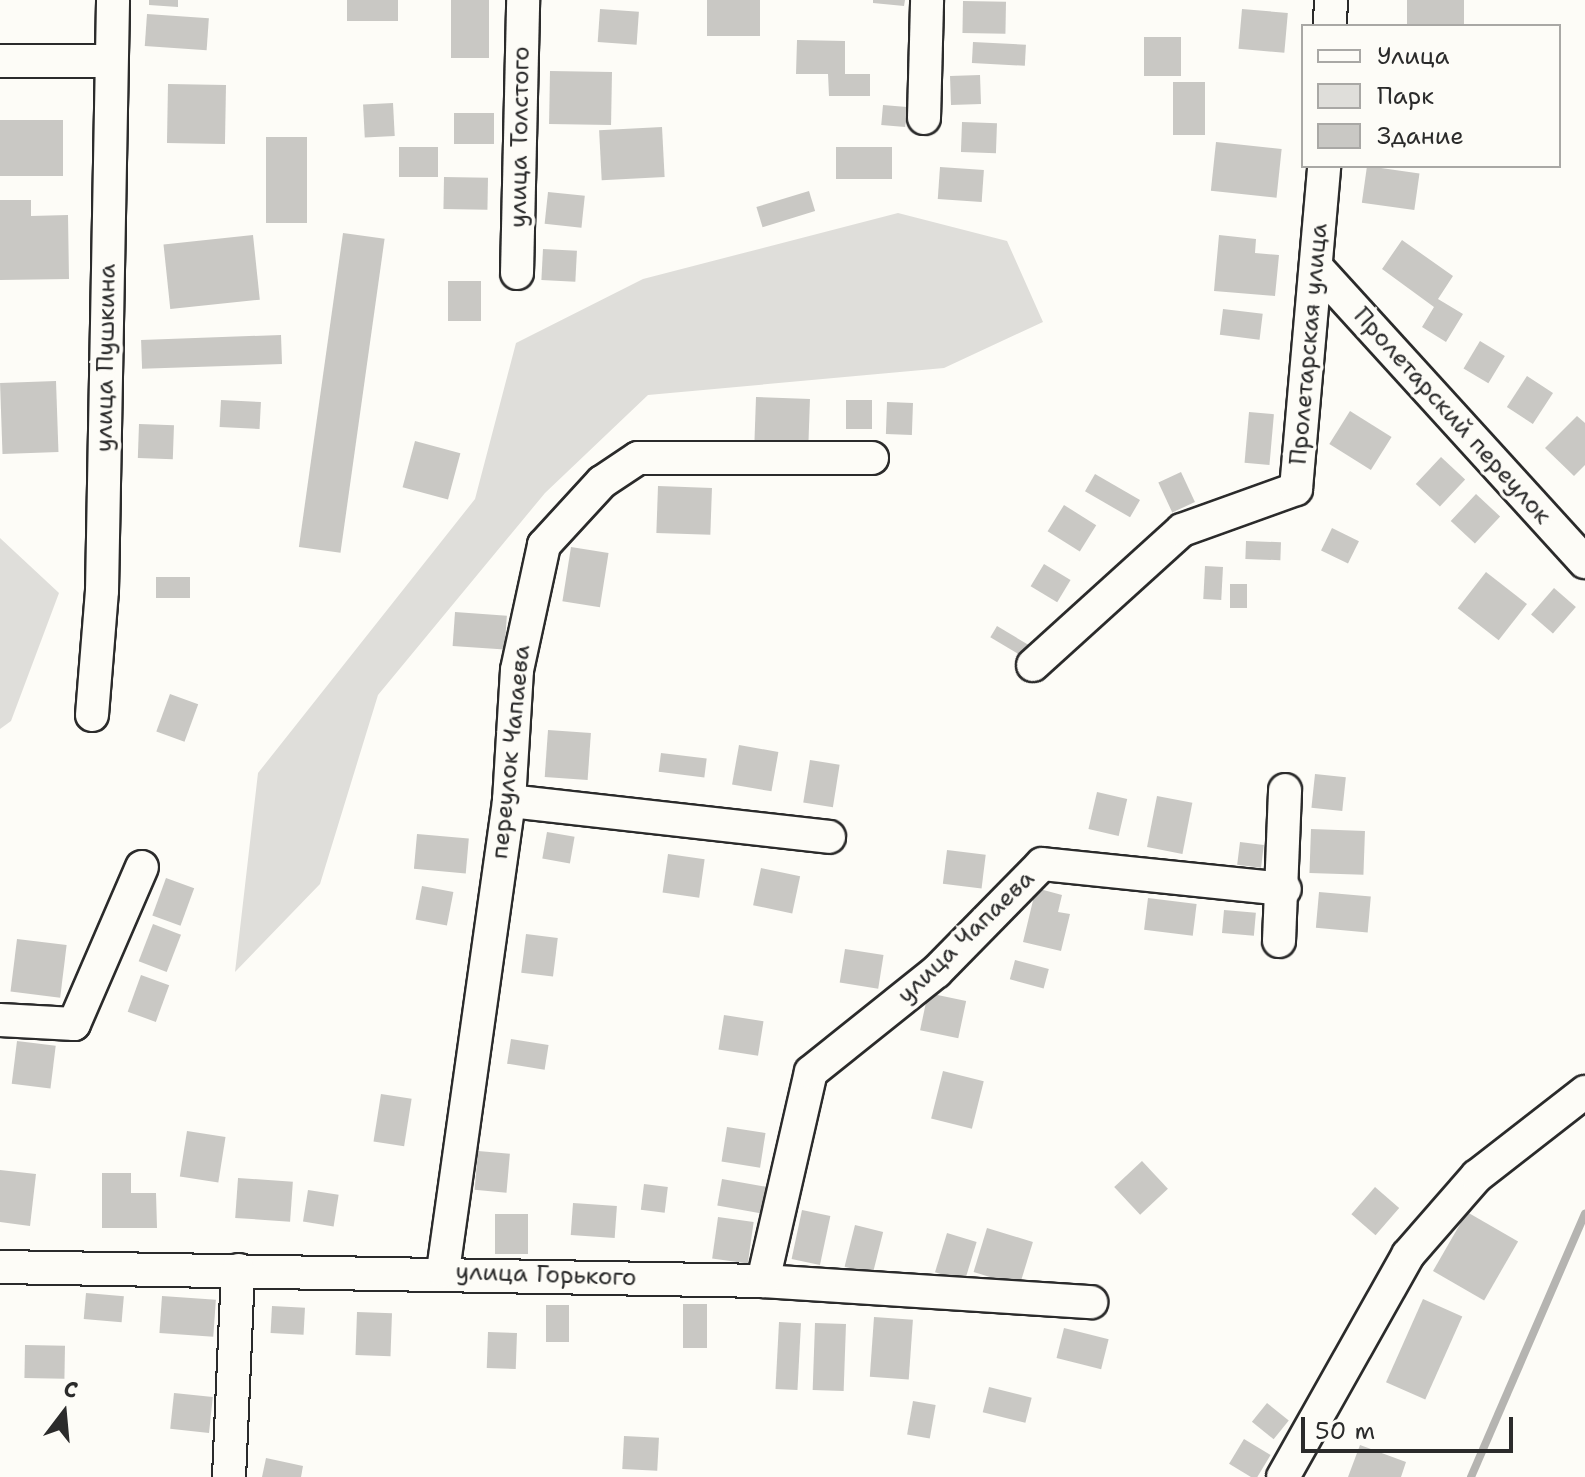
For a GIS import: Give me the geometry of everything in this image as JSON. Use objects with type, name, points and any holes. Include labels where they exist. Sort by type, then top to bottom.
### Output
[{"type":"street","name":"улица Пушкина","points":[[92,715],[102,591],[113,0]]},
{"type":"street","name":"улица Толстого","points":[[517,273],[523,0]]},
{"type":"street","points":[[924,118],[927,0]]},
{"type":"street","points":[[1330,24],[1331,0]]},
{"type":"street","points":[[0,61],[110,61]]},
{"type":"street","name":"Пролетарская улица","points":[[1033,665],[1182,530],[1296,489],[1319,270],[1324,168]]},
{"type":"street","name":"Пролетарский переулок","points":[[1319,270],[1585,562]]},
{"type":"street","name":"переулок Чапаева","points":[[443,1271],[509,801],[517,670],[544,545],[602,482],[638,458],[872,458]]},
{"type":"street","points":[[1279,941],[1285,889],[1285,790]]},
{"type":"street","points":[[509,801],[829,837]]},
{"type":"street","name":"улица Чапаева","points":[[763,1281],[811,1072],[936,972],[1042,864],[1285,889]]},
{"type":"street","points":[[0,1020],[74,1024],[142,867]]},
{"type":"street","points":[[1283,1477],[1408,1255],[1477,1176],[1585,1092]]},
{"type":"street","name":"улица Горького","points":[[0,1267],[443,1271],[763,1281],[1091,1302]]},
{"type":"street","points":[[229,1477],[238,1270]]},
{"type":"green space","points":[[898,213],[1007,241],[1043,322],[944,368],[648,395],[545,493],[378,695],[320,884],[235,972],[258,773],[475,499],[516,343],[643,279]]},
{"type":"green space","points":[[0,538],[59,593],[11,721],[0,729]]},
{"type":"building","points":[[149,0],[178,0],[178,7],[149,5]]},
{"type":"building","points":[[347,0],[398,0],[398,21],[347,21]]},
{"type":"building","points":[[451,0],[489,0],[489,58],[451,58]]},
{"type":"building","points":[[707,0],[760,0],[760,36],[707,36]]},
{"type":"building","points":[[873,0],[905,0],[904,6],[873,3]]},
{"type":"building","points":[[1407,0],[1464,0],[1464,24],[1407,24]]},
{"type":"building","points":[[963,1],[1006,2],[1005,34],[962,33]]},
{"type":"building","points":[[600,9],[639,12],[637,45],[598,42]]},
{"type":"building","points":[[1242,9],[1288,13],[1284,53],[1239,49]]},
{"type":"building","points":[[147,14],[209,18],[207,50],[145,46]]},
{"type":"building","points":[[1144,37],[1181,37],[1181,76],[1144,76]]},
{"type":"building","points":[[797,40],[845,41],[845,74],[870,74],[870,96],[829,96],[828,74],[796,74]]},
{"type":"building","points":[[973,42],[1026,45],[1025,66],[972,63]]},
{"type":"building","points":[[550,71],[612,72],[611,125],[549,124]]},
{"type":"building","points":[[980,75],[981,104],[951,105],[950,76]]},
{"type":"building","points":[[1173,82],[1205,82],[1205,135],[1173,135]]},
{"type":"building","points":[[168,84],[226,85],[225,144],[167,143]]},
{"type":"building","points":[[393,103],[395,136],[365,138],[363,105]]},
{"type":"building","points":[[883,105],[907,107],[905,127],[881,125]]},
{"type":"building","points":[[454,113],[494,113],[494,144],[454,144]]},
{"type":"building","points":[[0,120],[63,120],[63,176],[0,176]]},
{"type":"building","points":[[962,122],[997,123],[996,153],[961,152]]},
{"type":"building","points":[[662,127],[665,177],[602,180],[599,130]]},
{"type":"building","points":[[266,137],[307,137],[307,223],[266,223]]},
{"type":"building","points":[[1216,142],[1282,149],[1277,198],[1211,191]]},
{"type":"building","points":[[399,147],[438,147],[438,177],[399,177]]},
{"type":"building","points":[[836,147],[892,147],[892,179],[836,179]]},
{"type":"building","points":[[940,167],[984,170],[982,202],[938,199]]},
{"type":"building","points":[[1367,168],[1419,173],[1414,210],[1362,203]]},
{"type":"building","points":[[444,177],[488,178],[487,210],[443,209]]},
{"type":"building","points":[[809,191],[815,211],[763,227],[756,207]]},
{"type":"building","points":[[548,192],[585,196],[581,228],[545,224]]},
{"type":"building","points":[[0,200],[31,200],[31,216],[68,215],[69,279],[0,280]]},
{"type":"building","points":[[343,233],[385,239],[340,553],[299,547]]},
{"type":"building","points":[[253,235],[260,300],[170,309],[163,244]]},
{"type":"building","points":[[1219,235],[1256,239],[1255,253],[1279,255],[1275,296],[1214,291]]},
{"type":"building","points":[[1402,240],[1453,276],[1438,299],[1463,314],[1446,342],[1422,327],[1434,307],[1382,269]]},
{"type":"building","points":[[543,249],[577,251],[575,282],[541,280]]},
{"type":"building","points":[[448,281],[481,281],[481,321],[448,321]]},
{"type":"building","points":[[1223,309],[1263,314],[1260,340],[1220,335]]},
{"type":"building","points":[[281,335],[282,364],[142,369],[141,340]]},
{"type":"building","points":[[1480,341],[1505,356],[1488,383],[1464,368]]},
{"type":"building","points":[[1527,376],[1553,393],[1533,424],[1507,407]]},
{"type":"building","points":[[56,381],[58,452],[3,454],[0,383]]},
{"type":"building","points":[[756,397],[810,399],[808,446],[754,444]]},
{"type":"building","points":[[221,400],[261,402],[260,429],[220,427]]},
{"type":"building","points":[[846,400],[872,400],[872,429],[846,429]]},
{"type":"building","points":[[887,402],[913,403],[912,435],[886,434]]},
{"type":"building","points":[[1350,411],[1392,437],[1371,470],[1329,444]]},
{"type":"building","points":[[1249,412],[1274,414],[1269,465],[1245,463]]},
{"type":"building","points":[[1577,416],[1585,423],[1585,465],[1574,476],[1545,448]]},
{"type":"building","points":[[139,424],[174,425],[173,459],[138,458]]},
{"type":"building","points":[[415,441],[460,453],[448,500],[403,487]]},
{"type":"building","points":[[1441,457],[1465,480],[1440,507],[1416,484]]},
{"type":"building","points":[[1181,472],[1195,502],[1172,512],[1158,483]]},
{"type":"building","points":[[1095,474],[1140,500],[1130,517],[1085,491]]},
{"type":"building","points":[[658,486],[712,488],[710,535],[656,533]]},
{"type":"building","points":[[1476,494],[1500,517],[1475,544],[1451,521]]},
{"type":"building","points":[[1064,505],[1096,525],[1080,551],[1048,531]]},
{"type":"building","points":[[1332,528],[1359,541],[1348,564],[1321,550]]},
{"type":"building","points":[[1246,541],[1281,542],[1280,560],[1245,559]]},
{"type":"building","points":[[571,547],[609,553],[600,607],[562,601]]},
{"type":"building","points":[[1044,564],[1071,580],[1057,602],[1031,586]]},
{"type":"building","points":[[1205,566],[1223,567],[1221,600],[1203,599]]},
{"type":"building","points":[[1486,572],[1527,604],[1499,640],[1458,608]]},
{"type":"building","points":[[156,577],[190,577],[190,598],[156,598]]},
{"type":"building","points":[[1230,584],[1247,584],[1247,608],[1230,608]]},
{"type":"building","points":[[1554,588],[1576,607],[1553,633],[1531,614]]},
{"type":"building","points":[[455,612],[507,616],[505,650],[453,646]]},
{"type":"building","points":[[997,626],[1029,645],[1022,656],[990,637]]},
{"type":"building","points":[[170,694],[198,704],[185,742],[156,732]]},
{"type":"building","points":[[548,730],[591,733],[588,780],[545,777]]},
{"type":"building","points":[[739,745],[778,752],[771,791],[732,784]]},
{"type":"building","points":[[661,753],[707,759],[704,777],[659,772]]},
{"type":"building","points":[[810,760],[840,765],[833,807],[803,802]]},
{"type":"building","points":[[1315,774],[1346,777],[1342,811],[1311,808]]},
{"type":"building","points":[[1097,792],[1127,799],[1119,836],[1088,829]]},
{"type":"building","points":[[1157,796],[1192,803],[1182,854],[1147,847]]},
{"type":"building","points":[[1311,829],[1365,831],[1363,875],[1309,873]]},
{"type":"building","points":[[547,832],[575,837],[570,863],[542,859]]},
{"type":"building","points":[[417,834],[469,839],[466,873],[414,869]]},
{"type":"building","points":[[1240,842],[1264,845],[1261,868],[1237,865]]},
{"type":"building","points":[[947,850],[986,855],[982,888],[943,884]]},
{"type":"building","points":[[668,854],[705,859],[699,898],[663,893]]},
{"type":"building","points":[[761,868],[800,876],[792,913],[753,905]]},
{"type":"building","points":[[166,878],[194,888],[181,926],[152,916]]},
{"type":"building","points":[[422,886],[453,892],[447,925],[416,919]]},
{"type":"building","points":[[1036,888],[1062,895],[1058,912],[1070,914],[1061,951],[1023,942]]},
{"type":"building","points":[[1319,892],[1371,897],[1368,932],[1316,928]]},
{"type":"building","points":[[1148,898],[1197,904],[1193,936],[1144,930]]},
{"type":"building","points":[[1224,910],[1256,913],[1254,936],[1222,933]]},
{"type":"building","points":[[153,924],[181,935],[167,972],[139,961]]},
{"type":"building","points":[[526,934],[558,938],[553,977],[521,973]]},
{"type":"building","points":[[17,939],[67,945],[60,998],[11,992]]},
{"type":"building","points":[[845,949],[884,955],[878,989],[840,983]]},
{"type":"building","points":[[1015,960],[1049,969],[1044,988],[1010,979]]},
{"type":"building","points":[[141,975],[169,985],[156,1022],[128,1012]]},
{"type":"building","points":[[928,993],[966,1001],[958,1038],[920,1030]]},
{"type":"building","points":[[724,1015],[764,1021],[758,1056],[719,1050]]},
{"type":"building","points":[[511,1039],[549,1045],[545,1070],[507,1064]]},
{"type":"building","points":[[17,1041],[56,1046],[50,1088],[12,1084]]},
{"type":"building","points":[[943,1071],[984,1081],[972,1129],[931,1119]]},
{"type":"building","points":[[381,1094],[412,1099],[404,1146],[373,1141]]},
{"type":"building","points":[[727,1127],[766,1133],[760,1168],[722,1162]]},
{"type":"building","points":[[187,1131],[226,1137],[218,1183],[180,1176]]},
{"type":"building","points":[[478,1151],[510,1154],[506,1193],[475,1190]]},
{"type":"building","points":[[1142,1161],[1168,1189],[1140,1215],[1114,1187]]},
{"type":"building","points":[[0,1170],[36,1174],[30,1226],[0,1222]]},
{"type":"building","points":[[102,1173],[131,1173],[131,1193],[156,1193],[157,1228],[102,1228]]},
{"type":"building","points":[[238,1178],[293,1182],[290,1222],[235,1218]]},
{"type":"building","points":[[722,1179],[766,1187],[762,1213],[717,1206]]},
{"type":"building","points":[[644,1184],[668,1187],[665,1213],[641,1210]]},
{"type":"building","points":[[1375,1187],[1399,1208],[1376,1235],[1351,1214]]},
{"type":"building","points":[[308,1190],[339,1195],[334,1226],[303,1222]]},
{"type":"building","points":[[573,1203],[617,1206],[615,1238],[571,1235]]},
{"type":"building","points":[[802,1210],[830,1216],[820,1265],[792,1259]]},
{"type":"building","points":[[1467,1212],[1518,1242],[1484,1300],[1433,1271]]},
{"type":"building","points":[[495,1214],[528,1214],[528,1254],[495,1254]]},
{"type":"building","points":[[718,1217],[754,1222],[748,1264],[712,1259]]},
{"type":"building","points":[[855,1225],[883,1232],[873,1274],[845,1267]]},
{"type":"building","points":[[987,1228],[1033,1242],[1019,1286],[974,1272]]},
{"type":"building","points":[[947,1233],[977,1242],[965,1281],[935,1272]]},
{"type":"building","points":[[86,1293],[124,1296],[122,1322],[84,1319]]},
{"type":"building","points":[[162,1296],[216,1300],[213,1337],[159,1333]]},
{"type":"building","points":[[1423,1299],[1462,1316],[1425,1400],[1386,1382]]},
{"type":"building","points":[[683,1304],[707,1304],[707,1348],[683,1348]]},
{"type":"building","points":[[546,1305],[569,1305],[569,1342],[546,1342]]},
{"type":"building","points":[[272,1306],[305,1308],[304,1335],[271,1333]]},
{"type":"building","points":[[357,1312],[392,1313],[390,1356],[355,1355]]},
{"type":"building","points":[[874,1317],[913,1320],[909,1380],[870,1377]]},
{"type":"building","points":[[779,1322],[801,1323],[797,1390],[775,1389]]},
{"type":"building","points":[[815,1323],[846,1324],[844,1391],[813,1390]]},
{"type":"building","points":[[1064,1328],[1109,1339],[1101,1369],[1057,1358]]},
{"type":"building","points":[[488,1332],[517,1333],[516,1369],[487,1368]]},
{"type":"building","points":[[25,1345],[65,1346],[64,1379],[24,1378]]},
{"type":"building","points":[[989,1387],[1032,1398],[1025,1423],[983,1412]]},
{"type":"building","points":[[174,1393],[213,1397],[209,1433],[170,1429]]},
{"type":"building","points":[[913,1401],[936,1405],[930,1438],[907,1434]]},
{"type":"building","points":[[1267,1403],[1289,1421],[1274,1439],[1252,1422]]},
{"type":"building","points":[[624,1436],[659,1438],[657,1471],[622,1469]]},
{"type":"building","points":[[1244,1439],[1271,1455],[1257,1477],[1251,1477],[1229,1464]]},
{"type":"building","points":[[1360,1445],[1406,1462],[1401,1477],[1348,1477]]},
{"type":"building","points":[[266,1458],[303,1466],[301,1477],[262,1477]]},
{"type":"waterway","points":[[1471,1477],[1585,1214]]}]
